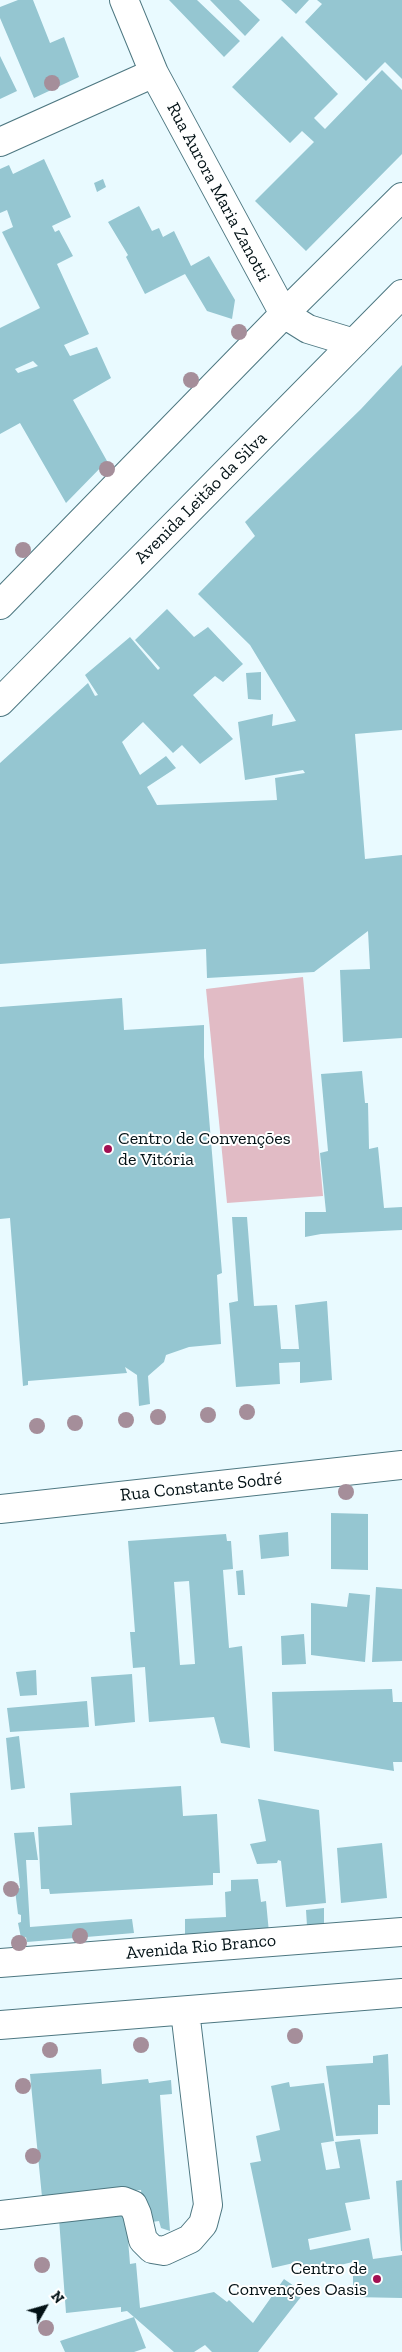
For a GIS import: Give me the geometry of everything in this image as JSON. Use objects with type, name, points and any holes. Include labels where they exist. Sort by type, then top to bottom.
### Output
[{"type":"street","name":"Rua Aurora Maria Zanotti","points":[[124,0],[154,73],[284,314],[308,329],[354,343]]},
{"type":"street","points":[[0,142],[154,73]]},
{"type":"street","points":[[0,605],[284,314],[402,197]]},
{"type":"street","name":"Avenida Leitão da Silva","points":[[0,702],[402,294]]},
{"type":"street","name":"Rua Constante Sodré","points":[[0,1509],[402,1465]]},
{"type":"street","name":"Avenida Rio Branco","points":[[0,1963],[402,1932]]},
{"type":"street","points":[[0,2024],[402,1993]]},
{"type":"street","points":[[0,2215],[123,2200],[133,2205],[143,2240],[152,2249],[164,2251],[190,2239],[203,2224],[208,2205],[185,2011]]},
{"type":"shaded area","points":[[303,977],[323,1196],[227,1203],[206,989]]},
{"type":"building","points":[[18,0],[33,0],[50,43],[64,37],[79,77],[34,98],[0,18],[0,7]]},
{"type":"building","points":[[169,0],[197,0],[240,41],[224,57]]},
{"type":"building","points":[[210,0],[239,0],[260,20],[245,36]]},
{"type":"building","points":[[281,0],[309,0],[296,14]]},
{"type":"building","points":[[317,0],[402,0],[402,79],[385,62],[366,81],[305,22],[322,4]]},
{"type":"building","points":[[282,36],[338,94],[314,118],[325,129],[382,70],[402,90],[402,154],[306,251],[255,201],[314,142],[302,131],[290,143],[232,87]]},
{"type":"building","points":[[0,56],[17,91],[0,99]]},
{"type":"building","points":[[44,159],[71,217],[52,226],[55,232],[59,230],[73,256],[57,264],[89,334],[64,345],[70,356],[97,347],[111,378],[73,400],[107,461],[66,503],[20,423],[0,434],[0,328],[40,308],[2,232],[13,227],[7,210],[0,213],[0,169],[9,165],[13,174]],"holes":[[[33,361],[38,366],[18,373],[15,369]]]},
{"type":"building","points":[[103,179],[106,187],[97,192],[94,183]]},
{"type":"building","points":[[139,206],[152,231],[159,228],[163,237],[174,231],[191,266],[209,256],[235,300],[232,319],[207,311],[185,274],[145,294],[126,257],[128,255],[108,222]]},
{"type":"building","points":[[402,365],[402,730],[355,734],[365,859],[402,855],[402,1038],[343,1042],[340,970],[370,969],[368,931],[314,972],[207,978],[206,949],[0,964],[0,763],[88,683],[95,696],[98,695],[85,675],[130,637],[158,670],[160,668],[135,640],[167,609],[194,637],[208,627],[243,664],[223,682],[215,676],[193,695],[233,739],[200,764],[182,745],[173,753],[143,722],[122,742],[140,775],[166,756],[176,768],[147,787],[157,805],[277,800],[275,778],[305,773],[303,770],[245,780],[238,722],[273,714],[272,726],[296,721],[250,645],[198,594],[255,536],[245,522],[361,409]]},
{"type":"building","points":[[261,672],[261,700],[248,699],[246,673]]},
{"type":"building","name":"Centro de Convenções de Vitória","points":[[122,998],[124,1030],[204,1025],[204,1057],[222,1273],[217,1275],[221,1344],[189,1347],[166,1355],[164,1362],[148,1376],[150,1404],[139,1406],[137,1375],[125,1367],[127,1373],[28,1381],[28,1385],[23,1386],[10,1218],[0,1219],[0,1007]]},
{"type":"building","points":[[362,1071],[365,1103],[368,1103],[369,1149],[378,1147],[384,1208],[402,1207],[402,1230],[321,1234],[305,1237],[305,1212],[326,1212],[320,1153],[328,1151],[321,1074]]},
{"type":"building","points":[[232,1217],[247,1217],[254,1306],[277,1305],[281,1349],[299,1349],[295,1305],[327,1301],[332,1380],[300,1383],[300,1362],[279,1363],[280,1384],[236,1387],[229,1303],[238,1301]]},
{"type":"building","points":[[331,1513],[368,1514],[368,1570],[331,1569]]},
{"type":"building","points":[[288,1532],[289,1556],[261,1559],[259,1535]]},
{"type":"building","points":[[226,1534],[227,1541],[231,1541],[233,1569],[223,1570],[229,1648],[242,1646],[250,1748],[221,1743],[214,1717],[149,1722],[145,1667],[133,1668],[130,1632],[135,1632],[128,1541]],"holes":[[[189,1581],[195,1664],[180,1665],[174,1582]]]},
{"type":"building","points":[[243,1570],[245,1595],[238,1595],[236,1571]]},
{"type":"building","points":[[376,1587],[402,1589],[402,1661],[372,1662]]},
{"type":"building","points":[[349,1593],[370,1595],[365,1662],[311,1655],[311,1603],[347,1607]]},
{"type":"building","points":[[304,1634],[306,1664],[282,1665],[281,1636]]},
{"type":"building","points":[[36,1670],[37,1695],[20,1696],[16,1672]]},
{"type":"building","points":[[132,1674],[135,1722],[95,1726],[91,1677]]},
{"type":"building","points":[[392,1689],[393,1702],[402,1702],[402,1762],[393,1762],[394,1771],[274,1751],[272,1692]]},
{"type":"building","points":[[87,1701],[89,1727],[10,1732],[7,1708]]},
{"type":"building","points":[[19,1736],[25,1788],[11,1790],[6,1738]]},
{"type":"building","points":[[181,1786],[183,1816],[217,1814],[220,1873],[213,1873],[213,1885],[50,1894],[49,1889],[41,1889],[38,1827],[72,1825],[70,1793]]},
{"type":"building","points":[[258,1799],[319,1810],[326,1903],[286,1907],[281,1861],[257,1864],[250,1844],[266,1841]]},
{"type":"building","points":[[34,1832],[38,1860],[26,1860],[30,1927],[132,1919],[134,1933],[27,1942],[26,1937],[21,1938],[18,1923],[21,1922],[21,1915],[18,1914],[15,1890],[20,1888],[14,1833]]},
{"type":"building","points":[[382,1843],[387,1898],[341,1903],[337,1848]]},
{"type":"building","points":[[258,1879],[261,1902],[266,1901],[269,1933],[185,1940],[185,1919],[226,1917],[225,1892],[231,1891],[231,1880]]},
{"type":"building","points":[[324,1908],[324,1925],[307,1926],[306,1910]]},
{"type":"building","points":[[388,2054],[390,2105],[378,2105],[378,2134],[336,2136],[326,2066],[373,2063],[373,2056]]},
{"type":"building","points":[[101,2069],[102,2084],[148,2079],[149,2083],[171,2080],[172,2094],[160,2095],[170,2231],[161,2228],[159,2221],[145,2223],[141,2190],[42,2197],[30,2074]]},
{"type":"building","points":[[289,2082],[290,2087],[324,2083],[334,2141],[321,2143],[326,2170],[340,2168],[335,2142],[360,2139],[370,2199],[345,2203],[351,2230],[308,2239],[310,2250],[369,2238],[373,2259],[402,2255],[402,2298],[353,2297],[353,2262],[301,2274],[298,2262],[272,2268],[250,2163],[261,2161],[256,2136],[280,2130],[271,2086]]},
{"type":"building","points":[[402,2180],[402,2251],[401,2251],[396,2181]]},
{"type":"building","points":[[126,2214],[130,2264],[136,2263],[140,2308],[214,2292],[227,2302],[229,2300],[253,2323],[284,2279],[304,2293],[258,2352],[212,2352],[205,2345],[194,2352],[174,2352],[127,2311],[121,2312],[121,2307],[66,2313],[59,2219]]},
{"type":"building","points":[[134,2317],[146,2348],[134,2352],[65,2352],[60,2341]]},
{"type":"place","name":"Centro de Convenções de Vitória","points":[[108,1149]]},
{"type":"place","name":"Centro de Convenções Oasis","points":[[377,2279]]}]
